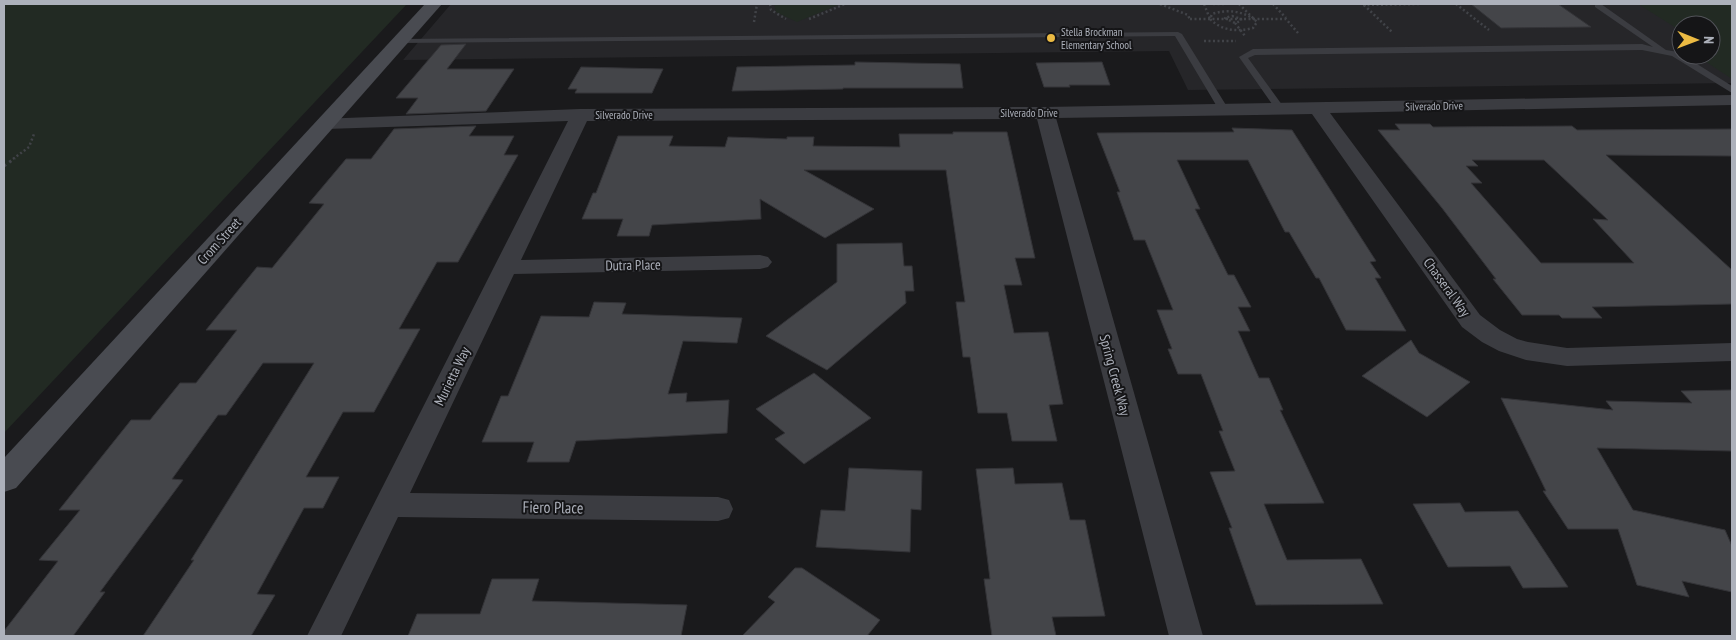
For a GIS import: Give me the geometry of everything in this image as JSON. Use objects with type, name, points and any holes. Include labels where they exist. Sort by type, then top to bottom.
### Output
[{"type":"street","name":"Crom Street","points":[[4,479],[434,4]]},
{"type":"street","name":"Silverado Drive","points":[[326,122],[580,115],[1045,114],[1732,100]]},
{"type":"street","name":"Chasseral Way","points":[[1317,108],[1471,321],[1491,336],[1508,345],[1526,351],[1567,357],[1732,352]]},
{"type":"street","name":"Spring Creek Way","points":[[1045,114],[1186,636]]},
{"type":"street","name":"Murietta Way","points":[[324,636],[580,115]]},
{"type":"street","name":"Dutra Place","points":[[505,267],[760,262]]},
{"type":"street","name":"Fiero Place","points":[[389,505],[718,509]]},
{"type":"lane","points":[[1598,5],[1666,52]]},
{"type":"lane","points":[[400,41],[1178,34],[1224,110]]},
{"type":"lane","points":[[1280,109],[1243,57],[1253,52],[1642,47],[1675,54],[1732,90]]},
{"type":"path","points":[[754,25],[757,4]]},
{"type":"path","points":[[805,21],[845,4]]},
{"type":"path","points":[[1204,4],[1210,19],[1217,26],[1241,30],[1254,28],[1256,25],[1254,19],[1239,4]]},
{"type":"path","points":[[1213,4],[1225,4]]},
{"type":"path","points":[[1273,4],[1298,33]]},
{"type":"path","points":[[1363,4],[1421,4]]},
{"type":"path","points":[[1363,4],[1393,34]]},
{"type":"path","points":[[1456,4],[1492,33]]},
{"type":"path","points":[[1210,19],[1212,14],[1230,11],[1244,14],[1254,19]]},
{"type":"path","points":[[1190,19],[1286,19]]},
{"type":"path","points":[[1225,19],[1235,22],[1241,21],[1241,19]]},
{"type":"path","points":[[1235,22],[1249,41]]},
{"type":"path","points":[[1204,41],[1240,41]]},
{"type":"path","points":[[4,166],[29,147],[34,134]]},
{"type":"shaded area","points":[[4,4],[407,4],[4,433]]},
{"type":"shaded area","name":"Stella Brockman Elementary School","points":[[451,4],[1732,4],[1732,83],[1188,90],[1169,51],[403,60]]},
{"type":"shaded area","points":[[774,4],[840,4],[797,22],[776,12]]},
{"type":"shaded area","points":[[1638,4],[1732,4],[1732,79],[1711,65],[1721,65],[1721,15],[1671,15],[1671,25]]},
{"type":"building","points":[[1471,4],[1558,4],[1591,27],[1501,28]]},
{"type":"building","points":[[466,44],[447,69],[514,69],[486,111],[406,114],[418,98],[396,98],[441,45]]},
{"type":"building","points":[[855,62],[960,64],[963,88],[843,88],[732,91],[737,67],[855,65]]},
{"type":"building","points":[[1102,62],[1110,85],[1069,85],[1070,87],[1044,87],[1036,63]]},
{"type":"building","points":[[581,67],[663,69],[652,93],[575,93],[577,89],[568,89]]},
{"type":"building","points":[[1395,124],[1430,124],[1433,127],[1572,126],[1577,130],[1732,129],[1732,156],[1606,155],[1732,270],[1732,304],[1592,307],[1602,318],[1522,315],[1493,279],[1496,279],[1442,208],[1378,130],[1400,130]],"holes":[[[1472,160],[1544,160],[1608,220],[1593,219],[1634,263],[1541,263],[1471,183],[1482,183],[1466,166],[1478,166]]]},
{"type":"building","points":[[476,126],[469,136],[514,136],[504,155],[518,155],[458,262],[437,262],[399,329],[420,329],[374,412],[343,412],[306,477],[339,477],[323,508],[304,508],[257,594],[275,595],[251,636],[143,636],[194,560],[191,560],[314,363],[263,363],[226,415],[218,415],[172,479],[183,480],[100,592],[105,592],[73,636],[4,636],[4,631],[58,561],[39,560],[80,510],[59,510],[131,420],[150,420],[180,383],[196,383],[237,330],[206,330],[257,267],[272,268],[324,204],[309,203],[346,159],[371,159],[394,129]]},
{"type":"building","points":[[1232,128],[1292,130],[1376,261],[1370,262],[1381,278],[1375,278],[1406,331],[1346,330],[1319,278],[1316,278],[1289,232],[1285,232],[1248,160],[1177,160],[1200,209],[1195,209],[1228,275],[1234,275],[1251,307],[1238,307],[1250,331],[1238,331],[1259,378],[1269,378],[1283,410],[1280,410],[1324,503],[1264,504],[1287,560],[1361,559],[1383,604],[1256,605],[1229,528],[1232,528],[1210,472],[1235,471],[1219,431],[1223,431],[1201,374],[1178,374],[1168,349],[1172,349],[1157,310],[1173,310],[1145,240],[1134,240],[1117,192],[1120,192],[1097,133],[1234,132]]},
{"type":"building","points":[[953,132],[1007,132],[1035,258],[1015,258],[1022,285],[1004,285],[1014,333],[1048,332],[1063,404],[1049,405],[1057,441],[1012,441],[1007,413],[978,413],[970,357],[963,357],[956,302],[965,302],[946,170],[804,170],[874,209],[825,238],[760,199],[761,219],[652,225],[649,236],[617,236],[623,219],[582,219],[593,193],[596,193],[618,136],[673,136],[669,146],[725,147],[728,137],[787,139],[787,137],[814,137],[813,146],[900,147],[899,134],[953,134]]},
{"type":"building","points":[[902,243],[904,266],[912,266],[914,291],[905,291],[906,303],[827,370],[766,336],[837,282],[837,244]]},
{"type":"building","points":[[594,302],[626,303],[622,314],[742,318],[737,343],[683,341],[668,394],[687,393],[686,402],[729,400],[727,433],[576,441],[569,462],[527,462],[534,442],[482,442],[501,396],[508,396],[541,316],[589,317]]},
{"type":"building","points":[[1411,340],[1419,353],[1470,382],[1427,417],[1362,376]]},
{"type":"building","points":[[814,373],[871,418],[804,464],[775,439],[785,433],[756,409]]},
{"type":"building","points":[[1732,390],[1732,451],[1597,448],[1633,510],[1725,530],[1732,546],[1732,592],[1682,581],[1689,597],[1637,585],[1618,529],[1568,529],[1543,491],[1546,491],[1501,398],[1613,410],[1606,401],[1692,403],[1681,391]]},
{"type":"building","points":[[849,468],[922,471],[921,510],[911,509],[910,552],[816,547],[821,510],[845,511]]},
{"type":"building","points":[[1013,468],[1015,484],[1062,483],[1070,520],[1085,520],[1105,616],[1052,617],[1056,636],[992,636],[984,579],[990,579],[976,469]]},
{"type":"building","points":[[1460,503],[1465,512],[1518,511],[1568,587],[1523,588],[1510,566],[1448,567],[1413,504]]},
{"type":"building","points":[[795,568],[802,568],[880,620],[867,636],[742,636],[775,602],[768,597]]},
{"type":"building","points":[[492,579],[539,579],[532,601],[687,605],[681,636],[408,636],[417,614],[480,614]]},
{"type":"place","name":"Stella Brockman Elementary School","points":[[1051,38]]}]
